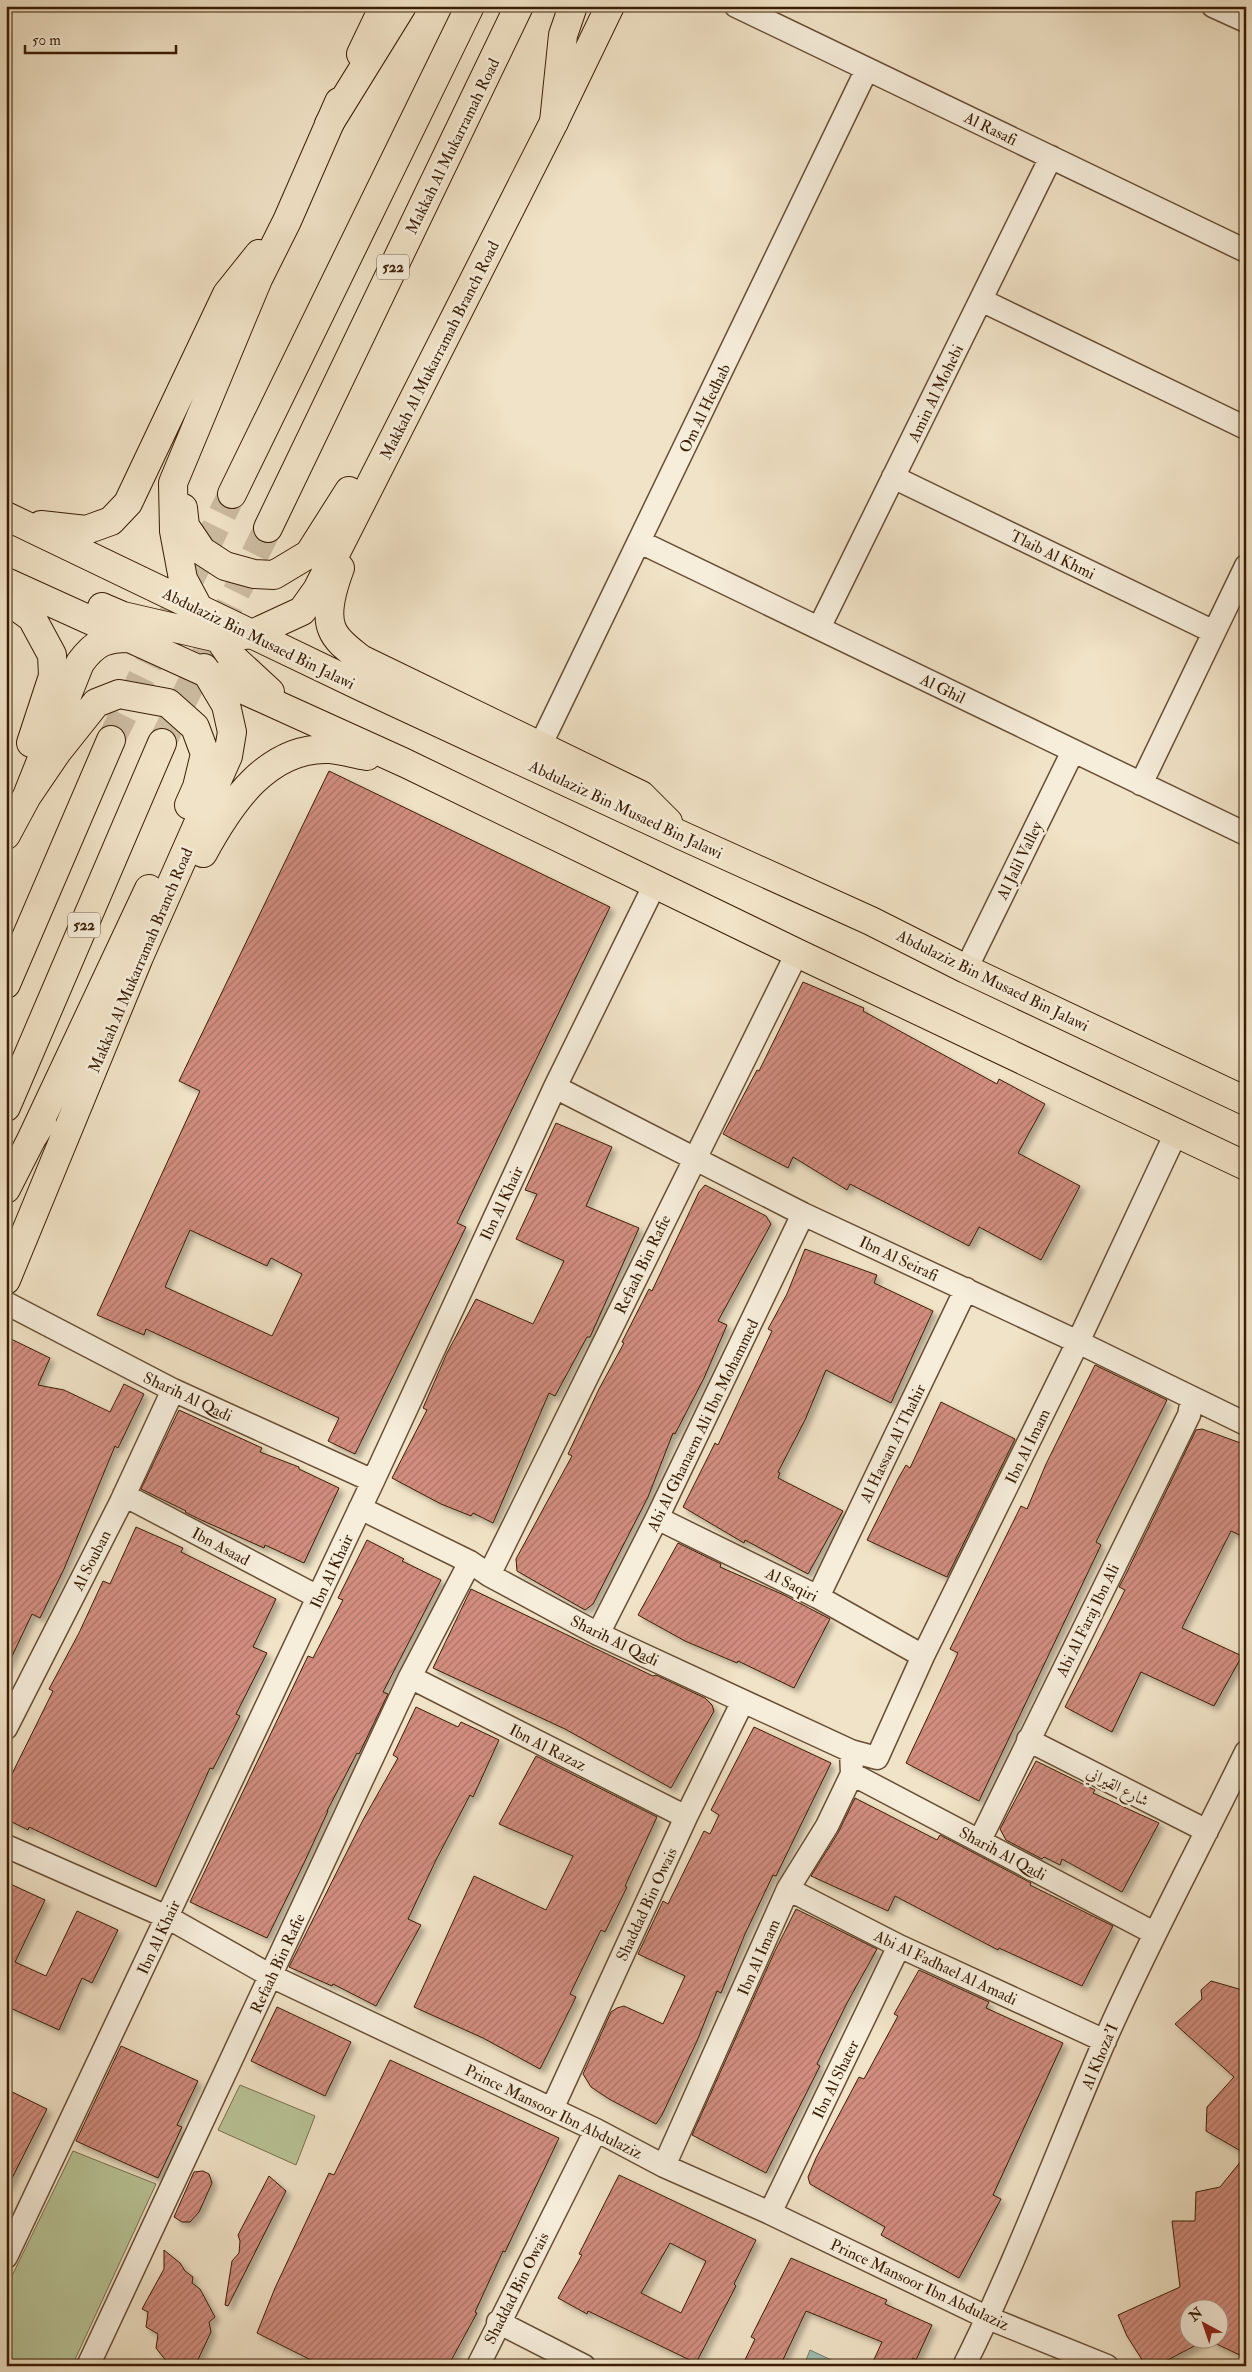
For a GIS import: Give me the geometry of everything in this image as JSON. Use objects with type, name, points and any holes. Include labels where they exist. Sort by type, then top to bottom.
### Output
[{"type":"main road","points":[[288,709],[225,647],[199,609],[184,579],[174,531],[173,484],[258,279],[287,221],[329,124],[384,6]]},
{"type":"main road","points":[[329,124],[402,6]]},
{"type":"main road","points":[[232,494],[470,6]]},
{"type":"main road","name":"Makkah Al Mukarramah Road","points":[[268,528],[519,6]]},
{"type":"main road","points":[[554,122],[563,35],[573,6]]},
{"type":"main road","name":"Makkah Al Mukarramah Branch Road","points":[[6,835],[27,796],[80,663],[94,644],[105,640],[130,637],[185,646],[225,647],[302,611],[316,590],[554,122],[610,6]]},
{"type":"main road","points":[[287,221],[278,264],[185,492],[183,510],[185,526],[202,551],[225,566],[239,571],[274,575],[309,554],[424,377]]},
{"type":"main road","points":[[13,519],[86,530],[111,521],[128,503],[227,294],[287,221]]},
{"type":"main road","points":[[424,377],[344,557],[331,592],[331,628],[343,645],[361,659],[641,795],[683,836]]},
{"type":"main road","name":"Abdulaziz Bin Musaed Bin Jalawi","points":[[13,519],[364,688],[871,921],[966,969],[1246,1101]]},
{"type":"main road","name":"Makkah Al Mukarramah Branch Road","points":[[6,1280],[115,1016],[228,756],[232,732],[226,705],[206,671],[165,626],[88,556]]},
{"type":"main road","name":"Makkah Al Mukarramah Branch Road","points":[[6,567],[123,616],[165,626],[225,647],[364,688]]},
{"type":"main road","points":[[6,582],[206,671],[405,763],[796,953],[1246,1166]]},
{"type":"main road","points":[[6,599],[32,618],[52,655],[54,676],[29,750],[27,796]]},
{"type":"main road","points":[[6,1189],[198,787],[204,754],[195,727],[168,703],[119,694],[96,703],[57,752],[27,796]]},
{"type":"main road","points":[[6,984],[111,740]]},
{"type":"main road","name":"522","points":[[6,1107],[162,743]]},
{"type":"main road","points":[[140,957],[186,885],[223,817],[239,794],[261,774],[280,761],[300,753],[329,749],[405,763]]},
{"type":"main road","points":[[32,1138],[115,1016]]},
{"type":"street","name":"Al Rasafi","points":[[736,6],[1246,251]]},
{"type":"street","points":[[1213,6],[1246,21]]},
{"type":"street","name":"Om Al Hedhab","points":[[540,746],[867,69]]},
{"type":"street","name":"Amin Al Mohebi","points":[[819,628],[1051,157]]},
{"type":"street","points":[[980,300],[1246,428]]},
{"type":"street","name":"Tlaib Al Khmi","points":[[893,477],[1214,632]]},
{"type":"street","name":"Al Ghil","points":[[640,542],[1246,834]]},
{"type":"street","points":[[1141,784],[1246,566]]},
{"type":"street","name":"Al Jalil Valley","points":[[966,969],[1073,751]]},
{"type":"street","name":"Ibn Al Khair","points":[[6,2257],[373,1481],[554,1087],[655,884]]},
{"type":"street","name":"Refaah Bin Rafie","points":[[489,1575],[796,953]]},
{"type":"street","name":"Ibn Al Seirafi","points":[[554,1087],[803,1214],[1078,1342],[1246,1424]]},
{"type":"street","name":"Ibn Al Imam","points":[[877,1758],[923,1656],[1078,1342],[1176,1133]]},
{"type":"street","name":"Abi Al Ghanaem Ali Ibn Mohammed","points":[[598,1634],[658,1518],[803,1214]]},
{"type":"street","name":"Al Hassan Al Thahir","points":[[818,1597],[966,1289]]},
{"type":"street","name":"Sharih Al Qadi","points":[[6,1303],[173,1390],[373,1481]]},
{"type":"street","name":"Al Souban","points":[[6,1728],[124,1495],[173,1390]]},
{"type":"street","name":"Abi Al Faraj Ibn Ali","points":[[980,1840],[1189,1415],[1192,1399]]},
{"type":"street","name":"Ibn Asaad","points":[[124,1495],[318,1596]]},
{"type":"street","name":"Sharih Al Qadi","points":[[360,1508],[470,1562],[489,1575],[598,1634],[851,1751],[877,1758]]},
{"type":"street","name":"Al Saqiri","points":[[658,1518],[818,1597],[923,1656]]},
{"type":"street","name":"Refaah Bin Rafie","points":[[88,2366],[410,1678],[470,1562]]},
{"type":"street","name":"Ibn Al Razaz","points":[[410,1678],[686,1817]]},
{"type":"street","name":"Shaddad Bin Owais","points":[[552,2109],[686,1817],[743,1701]]},
{"type":"street","name":"شارع القيراني","points":[[1028,1740],[1207,1831]]},
{"type":"street","name":"Ibn Al Imam","points":[[664,2166],[788,1889],[827,1826],[852,1774],[851,1751]]},
{"type":"street","name":"Al Khoza'I","points":[[964,2366],[988,2318],[1105,2041],[1154,1933],[1246,1752]]},
{"type":"street","name":"Sharih Al Qadi","points":[[852,1774],[1154,1933]]},
{"type":"street","name":"Prince Mansoor Ibn Abdulaziz","points":[[6,1846],[167,1917],[271,1976],[596,2130],[664,2166],[770,2213],[988,2318],[1107,2366]]},
{"type":"street","name":"Abi Al Fadhael Al Amadi","points":[[788,1889],[899,1946],[1105,2041]]},
{"type":"street","name":"Ibn Al Shater","points":[[770,2213],[899,1946]]},
{"type":"street","name":"Shaddad Bin Owais","points":[[478,2366],[498,2322],[596,2130]]},
{"type":"street","points":[[498,2322],[584,2366]]},
{"type":"shaded area","points":[[240,2085],[315,2116],[296,2165],[218,2130]]},
{"type":"shaded area","points":[[73,2151],[156,2184],[72,2366],[6,2366],[6,2288]]},
{"type":"shaded area","points":[[810,2350],[842,2365],[842,2366],[804,2365]]},
{"type":"building","points":[[329,771],[610,907],[457,1223],[466,1227],[355,1454],[328,1441],[339,1418],[146,1329],[144,1335],[97,1315],[200,1091],[179,1081]],"holes":[[[190,1230],[267,1266],[271,1258],[302,1274],[272,1336],[165,1287]]]},
{"type":"building","points":[[803,982],[864,1008],[863,1011],[997,1084],[999,1079],[1045,1104],[1018,1153],[1080,1186],[1041,1260],[979,1227],[969,1246],[850,1184],[847,1190],[793,1157],[788,1168],[723,1134],[757,1070],[759,1071]]},
{"type":"building","points":[[556,1123],[612,1147],[586,1206],[639,1228],[590,1337],[587,1337],[555,1396],[549,1393],[493,1523],[473,1513],[471,1516],[441,1504],[392,1478],[427,1410],[423,1408],[447,1353],[476,1299],[533,1324],[564,1261],[516,1239],[537,1194],[525,1190]]},
{"type":"building","points":[[705,1185],[766,1216],[771,1224],[718,1321],[727,1325],[704,1378],[675,1434],[673,1433],[648,1497],[593,1604],[585,1610],[517,1571],[516,1559],[572,1456],[568,1454],[599,1389],[624,1343],[622,1342],[649,1289],[652,1291],[699,1192]]},
{"type":"building","points":[[805,1249],[877,1275],[874,1283],[933,1311],[891,1403],[826,1370],[805,1420],[778,1472],[780,1473],[778,1478],[843,1511],[808,1574],[745,1540],[744,1543],[683,1507],[715,1443],[718,1445],[772,1331],[768,1329],[787,1294]]},
{"type":"building","points":[[11,1339],[50,1358],[38,1385],[64,1390],[110,1412],[124,1384],[144,1394],[118,1448],[115,1446],[64,1569],[40,1618],[32,1614],[6,1669],[6,1349]]},
{"type":"building","points":[[1095,1365],[1167,1400],[1096,1542],[1101,1545],[979,1801],[906,1763],[958,1653],[950,1649],[1021,1506],[1027,1509],[1046,1464]]},
{"type":"building","points":[[941,1402],[1015,1439],[947,1577],[867,1540],[906,1465],[910,1468]]},
{"type":"building","points":[[179,1410],[262,1448],[260,1452],[299,1467],[299,1469],[339,1488],[304,1563],[265,1545],[264,1548],[199,1519],[141,1489]]},
{"type":"building","points":[[1202,1429],[1246,1445],[1246,1538],[1231,1531],[1182,1628],[1242,1656],[1214,1706],[1141,1672],[1112,1732],[1065,1707],[1125,1590],[1119,1587],[1196,1430]]},
{"type":"building","points":[[136,1527],[183,1548],[181,1552],[276,1599],[253,1647],[267,1653],[236,1714],[240,1716],[213,1769],[210,1768],[156,1887],[29,1827],[28,1830],[6,1819],[6,1786],[53,1691],[49,1689],[79,1633],[103,1581],[110,1584]]},
{"type":"building","points":[[367,1540],[404,1559],[402,1561],[441,1580],[383,1692],[388,1694],[359,1754],[357,1753],[327,1811],[267,1938],[190,1902],[308,1656],[313,1658],[343,1600],[338,1598]]},
{"type":"building","points":[[678,1543],[721,1564],[720,1567],[784,1595],[830,1619],[794,1688],[738,1661],[737,1663],[685,1641],[638,1615]]},
{"type":"building","points":[[471,1589],[653,1676],[656,1675],[705,1698],[712,1705],[714,1711],[671,1788],[565,1729],[433,1668]]},
{"type":"building","points":[[416,1707],[458,1727],[461,1722],[499,1740],[473,1797],[470,1795],[408,1919],[421,1925],[376,2006],[333,1984],[332,1986],[289,1967],[363,1820],[398,1758],[393,1755]]},
{"type":"building","points":[[754,1727],[831,1763],[776,1876],[773,1875],[745,1934],[721,1993],[717,1991],[697,2041],[656,2124],[609,2099],[591,2087],[583,2074],[611,2012],[617,2008],[624,2006],[663,2024],[685,1976],[638,1954],[663,1901],[668,1904],[704,1831],[710,1834],[719,1815],[711,1810]]},
{"type":"building","points":[[536,1756],[657,1817],[625,1886],[627,1887],[605,1932],[601,1930],[570,1994],[576,1997],[540,2069],[483,2038],[414,2007],[474,1876],[546,1910],[573,1856],[499,1824]]},
{"type":"building","points":[[1036,1761],[1095,1790],[1093,1793],[1159,1823],[1122,1892],[1062,1859],[1060,1865],[1044,1857],[1042,1859],[1006,1840],[1000,1829]]},
{"type":"building","points":[[855,1798],[937,1840],[940,1835],[1031,1883],[1030,1885],[1113,1926],[1082,1986],[999,1948],[998,1950],[895,1896],[888,1911],[811,1876],[838,1833]]},
{"type":"building","points":[[6,1882],[45,1900],[15,1962],[46,1976],[77,1911],[118,1930],[92,1983],[82,1978],[59,2030],[6,2006]]},
{"type":"building","points":[[796,1909],[877,1949],[847,2003],[817,2064],[820,2066],[766,2173],[692,2135],[774,1953]]},
{"type":"building","points":[[919,1970],[989,2002],[986,2008],[1063,2043],[993,2195],[1001,2199],[959,2278],[881,2235],[885,2227],[810,2184],[808,2177],[816,2158],[859,2077],[864,2079],[898,2016],[894,2014]]},
{"type":"building","points":[[1211,1981],[1246,1991],[1246,2154],[1206,2131],[1207,2107],[1234,2077],[1175,2024],[1202,1999],[1201,1990]]},
{"type":"building","points":[[277,2007],[351,2042],[325,2096],[251,2061]]},
{"type":"building","points":[[121,2046],[198,2081],[177,2125],[182,2127],[158,2178],[76,2141]]},
{"type":"building","points":[[390,2060],[559,2138],[505,2252],[503,2251],[475,2312],[477,2313],[448,2366],[323,2366],[257,2333],[275,2288],[329,2173],[334,2175]]},
{"type":"building","points":[[6,2089],[47,2109],[6,2190]]},
{"type":"building","points":[[1246,2155],[1246,2358],[1229,2350],[1230,2300],[1180,2300],[1180,2350],[1187,2350],[1156,2366],[1146,2366],[1127,2336],[1118,2315],[1180,2287],[1172,2221],[1195,2221],[1196,2192],[1220,2187]]},
{"type":"building","points":[[203,2171],[209,2174],[212,2183],[199,2212],[190,2222],[182,2222],[174,2217],[194,2172]]},
{"type":"building","points":[[619,2175],[756,2240],[734,2284],[736,2286],[696,2363],[588,2311],[587,2314],[558,2298],[582,2255],[579,2254]],"holes":[[[670,2243],[706,2261],[681,2313],[641,2293]]]},
{"type":"building","points":[[269,2176],[286,2191],[228,2306],[225,2305],[232,2261],[239,2253],[240,2241],[238,2235]]},
{"type":"building","points":[[164,2250],[193,2277],[192,2283],[200,2289],[215,2317],[209,2322],[211,2332],[195,2366],[170,2366],[156,2348],[158,2334],[146,2327],[148,2312],[142,2309],[164,2269]]},
{"type":"building","points":[[791,2258],[887,2300],[885,2304],[932,2325],[916,2360],[913,2358],[909,2366],[871,2366],[882,2342],[806,2311],[780,2366],[742,2366],[755,2339],[751,2337]]},
{"type":"tunnel","points":[[111,740],[232,494]]},
{"type":"tunnel","points":[[162,743],[268,528]]}]
